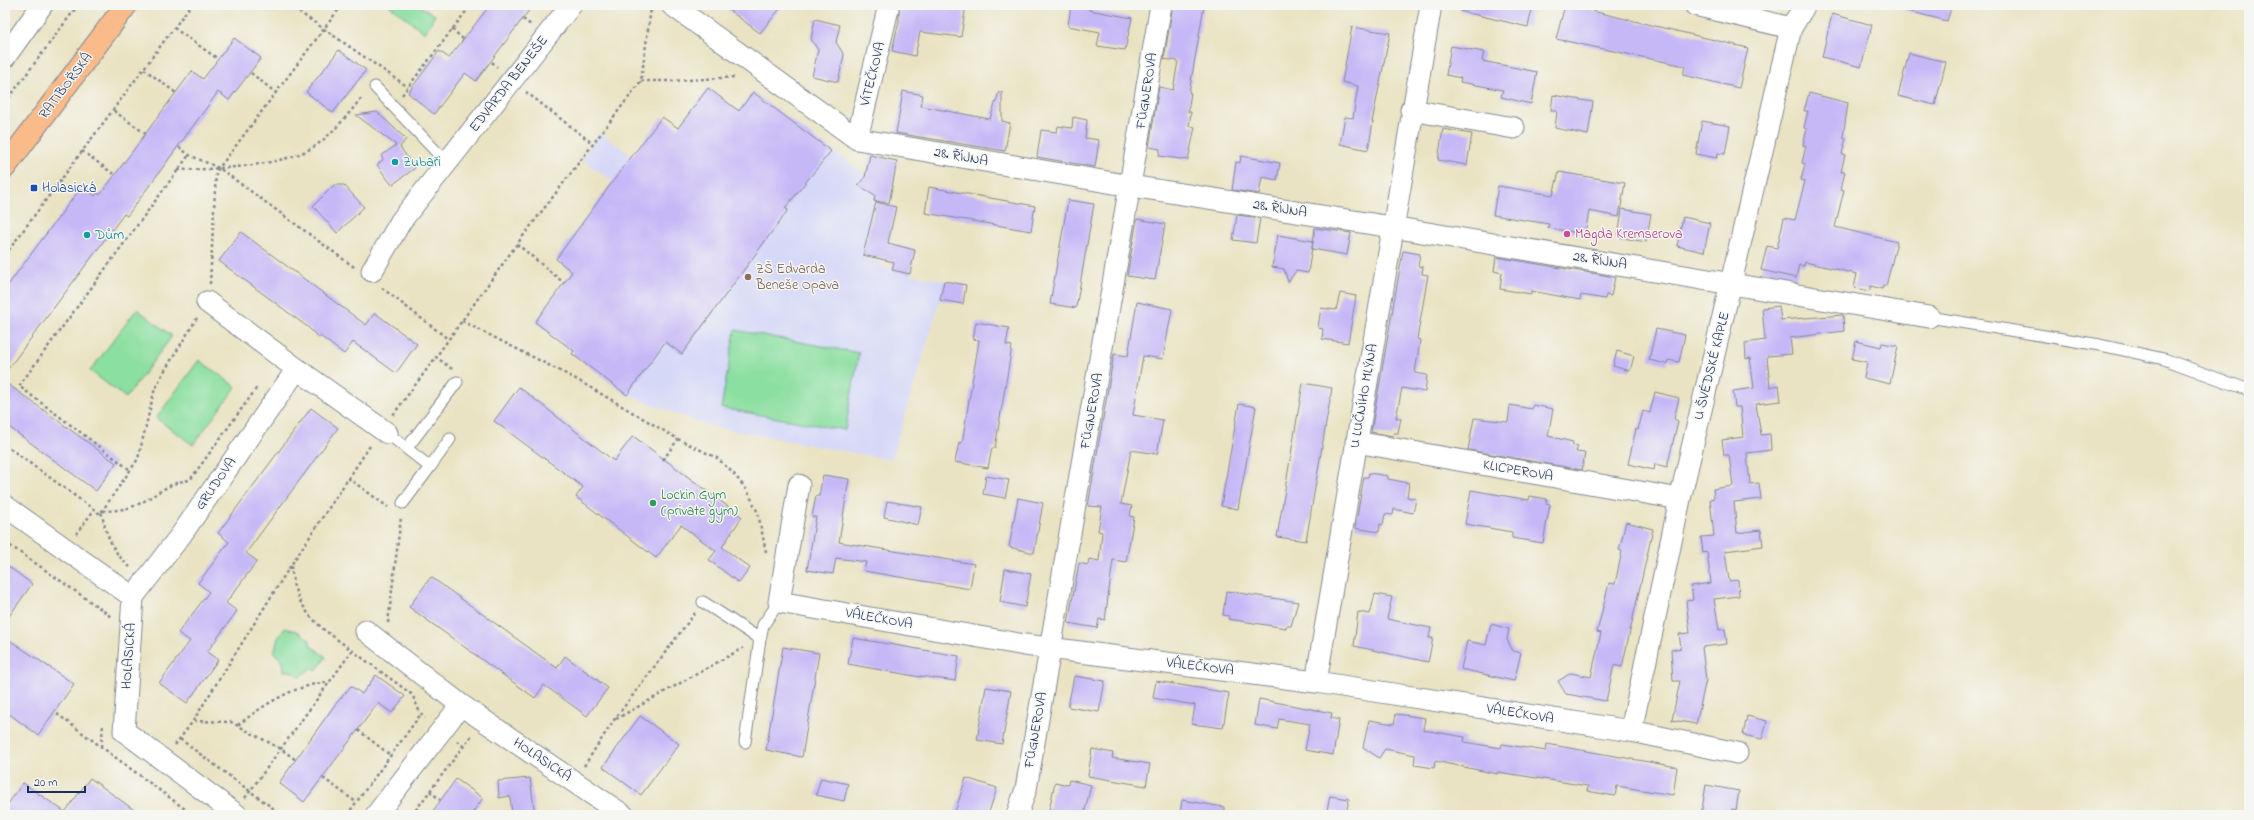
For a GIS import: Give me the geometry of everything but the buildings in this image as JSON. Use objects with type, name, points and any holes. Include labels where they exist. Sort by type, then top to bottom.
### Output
[{"type":"main road","name":"RATIBOŘSKÁ","points":[[5,167],[126,5]]},
{"type":"street","points":[[5,57],[42,5]]},
{"type":"street","name":"EDVARDA BENEŠE","points":[[369,275],[402,221],[571,5]]},
{"type":"street","name":"28. ŘÍJNA","points":[[672,5],[857,139],[1131,186],[1392,227],[1929,317]]},
{"type":"street","name":"FÜGNEROVA","points":[[1017,815],[1026,789],[1161,5]]},
{"type":"street","name":"U LUČNÍHO MLÝNA","points":[[1316,682],[1411,110],[1431,5]]},
{"type":"street","points":[[1695,5],[1791,28]]},
{"type":"street","name":"U ŠVÉDSKÉ KAPLE","points":[[1631,731],[1680,499],[1791,28],[1805,5]]},
{"type":"street","name":"VÍTEČKOVA","points":[[857,139],[888,9]]},
{"type":"street","points":[[1411,110],[1514,128]]},
{"type":"street","points":[[207,302],[297,370],[384,431]]},
{"type":"street","name":"GRUDOVA","points":[[133,597],[180,535],[297,370]]},
{"type":"street","name":"KLICPEROVA","points":[[1356,442],[1680,499]]},
{"type":"street","points":[[779,602],[799,485]]},
{"type":"street","points":[[5,506],[133,597]]},
{"type":"street","name":"HOLASICKÁ","points":[[133,597],[123,726],[128,735],[236,814]]},
{"type":"street","name":"VÁLEČKOVA","points":[[779,602],[1050,648],[1316,682],[1631,731],[1737,753]]},
{"type":"street","name":"HOLASICKÁ","points":[[366,631],[461,705],[623,815]]},
{"type":"street","points":[[376,815],[461,705]]},
{"type":"lane","points":[[371,89],[394,105],[448,164]]},
{"type":"lane","points":[[1929,317],[2100,345],[2164,359],[2249,390]]},
{"type":"lane","points":[[407,448],[456,382]]},
{"type":"lane","points":[[384,431],[430,466]]},
{"type":"lane","points":[[403,502],[450,439]]},
{"type":"lane","points":[[703,602],[760,639]]},
{"type":"lane","points":[[745,742],[763,625],[779,602]]},
{"type":"path","points":[[5,103],[78,5]]},
{"type":"path","points":[[5,255],[82,151],[114,111],[191,5]]},
{"type":"path","points":[[289,5],[408,88]]},
{"type":"path","points":[[101,511],[138,459],[154,392],[162,375],[207,302],[210,286],[216,172],[342,5]]},
{"type":"path","points":[[394,105],[422,72],[471,5]]},
{"type":"path","points":[[164,762],[193,721],[348,478],[384,431],[398,409],[517,244],[641,80],[652,5]]},
{"type":"path","points":[[174,28],[218,59]]},
{"type":"path","points":[[452,29],[464,39]]},
{"type":"path","points":[[492,62],[512,82],[592,143]]},
{"type":"path","points":[[144,69],[176,93]]},
{"type":"path","points":[[379,75],[383,70]]},
{"type":"path","points":[[251,73],[276,93]]},
{"type":"path","points":[[641,80],[673,82],[768,74]]},
{"type":"path","points":[[178,170],[219,168],[273,161],[297,155],[315,146],[343,120],[371,89]]},
{"type":"path","points":[[114,111],[146,134]]},
{"type":"path","points":[[179,147],[189,155],[219,168],[369,275],[448,339]]},
{"type":"path","points":[[82,151],[115,175]]},
{"type":"path","points":[[130,469],[19,386],[189,155]]},
{"type":"path","points":[[517,244],[564,282]]},
{"type":"path","points":[[462,321],[574,378],[678,439],[717,458],[733,472],[747,490],[758,513],[764,537],[766,559]]},
{"type":"path","points":[[436,357],[461,376],[456,382]]},
{"type":"path","points":[[5,445],[100,514],[101,511],[113,511],[136,505],[171,484],[190,480],[256,389],[274,402]]},
{"type":"path","points":[[663,460],[678,439]]},
{"type":"path","points":[[348,478],[390,508]]},
{"type":"path","points":[[385,645],[403,502]]},
{"type":"path","points":[[66,549],[94,510]]},
{"type":"path","points":[[101,511],[109,540],[116,552],[146,581]]},
{"type":"path","points":[[395,512],[401,517]]},
{"type":"path","points":[[5,542],[108,614],[112,623]]},
{"type":"path","points":[[291,566],[294,587],[309,615],[322,629],[410,693],[414,697],[421,714],[347,815]]},
{"type":"path","points":[[574,781],[614,720],[703,602]]},
{"type":"path","points":[[614,720],[760,639]]},
{"type":"path","points":[[236,814],[250,792],[352,651]]},
{"type":"path","points":[[238,725],[282,696],[305,686],[329,682]]},
{"type":"path","points":[[57,714],[193,815]]},
{"type":"path","points":[[412,815],[484,720]]},
{"type":"path","points":[[193,721],[231,722],[281,749],[296,760]]},
{"type":"path","points":[[100,747],[103,723]]},
{"type":"path","points":[[358,730],[390,755]]},
{"type":"path","points":[[180,739],[282,815]]},
{"type":"path","points":[[322,778],[356,802]]},
{"type":"path","points":[[430,790],[440,800]]},
{"type":"shaded area","name":"ZŠ Edvarda Beneše Opava","points":[[708,88],[738,110],[753,92],[877,183],[863,255],[892,270],[944,281],[940,300],[891,460],[709,426],[627,395],[535,322],[572,272],[555,259],[613,181],[581,159],[600,133],[632,156],[662,117],[678,128]]},
{"type":"green space","points":[[389,5],[418,5],[435,15],[425,33]]},
{"type":"green space","points":[[137,309],[172,336],[126,398],[90,371]]},
{"type":"green space","points":[[735,330],[859,353],[845,430],[721,408]]},
{"type":"green space","points":[[199,360],[236,387],[193,445],[156,418]]},
{"type":"green space","points":[[285,628],[297,631],[310,640],[310,645],[326,657],[316,671],[311,668],[300,677],[291,671],[284,671],[283,661],[274,653],[278,638]]},
{"type":"place","name":"Zubaři","points":[[395,162]]},
{"type":"place","name":"Holasická","points":[[34,188]]},
{"type":"place","name":"Magda Kremserova","points":[[1567,234]]},
{"type":"place","name":"Dům","points":[[87,235]]},
{"type":"place","name":"ZŠ Edvarda Beneše Opava","points":[[748,277]]},
{"type":"place","name":"Lockin Gym (private gym)","points":[[653,503]]}]
